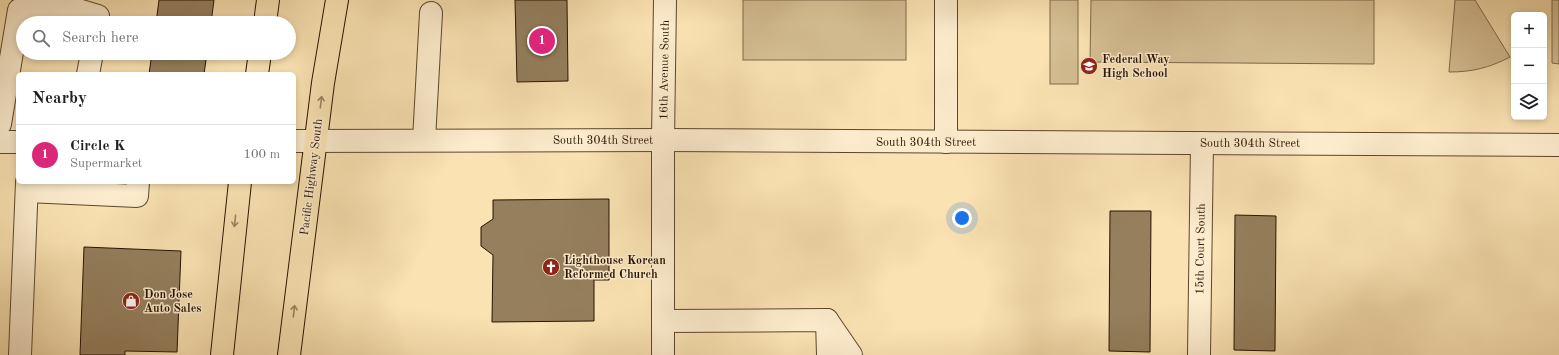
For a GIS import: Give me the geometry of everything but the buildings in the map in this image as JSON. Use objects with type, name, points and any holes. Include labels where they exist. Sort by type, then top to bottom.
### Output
[{"type":"main road","points":[[266,16],[268,0]]},
{"type":"main road","name":"Pacific Highway South","points":[[289,355],[316,140],[337,0]]},
{"type":"main road","points":[[257,72],[259,60]]},
{"type":"main road","points":[[222,355],[240,184]]},
{"type":"street","name":"16th Avenue South","points":[[663,355],[663,140],[665,0]]},
{"type":"street","points":[[946,0],[946,142]]},
{"type":"street","points":[[19,16],[20,10],[61,3],[98,16]]},
{"type":"street","points":[[424,140],[431,13]]},
{"type":"street","points":[[0,124],[16,33]]},
{"type":"street","points":[[88,72],[91,60]]},
{"type":"street","name":"South 304th Street","points":[[296,141],[663,140],[1559,145]]},
{"type":"street","points":[[0,142],[16,142]]},
{"type":"street","name":"15th Court South","points":[[1199,355],[1202,143]]},
{"type":"street","points":[[20,355],[27,187],[137,196],[138,184]]},
{"type":"street","points":[[663,322],[828,320]]},
{"type":"street","points":[[828,320],[828,355]]},
{"type":"street","points":[[828,320],[851,355]]},
{"type":"shaded area","points":[[743,0],[906,0],[906,60],[743,60]]},
{"type":"shaded area","points":[[1050,0],[1078,0],[1078,84],[1050,84]]},
{"type":"shaded area","points":[[1091,0],[1374,0],[1374,64],[1090,62]]},
{"type":"shaded area","points":[[1455,0],[1475,0],[1510,57],[1480,69],[1449,72]]},
{"type":"shaded area","points":[[1552,0],[1559,0],[1559,64],[1552,63]]},
{"type":"place","name":"Circle K","points":[[542,41]]},
{"type":"place","name":"Federal Way High School","points":[[1089,66]]},
{"type":"place","name":"Lighthouse Korean Reformed Church","points":[[551,267]]},
{"type":"place","name":"Don Jose Auto Sales","points":[[131,301]]}]
